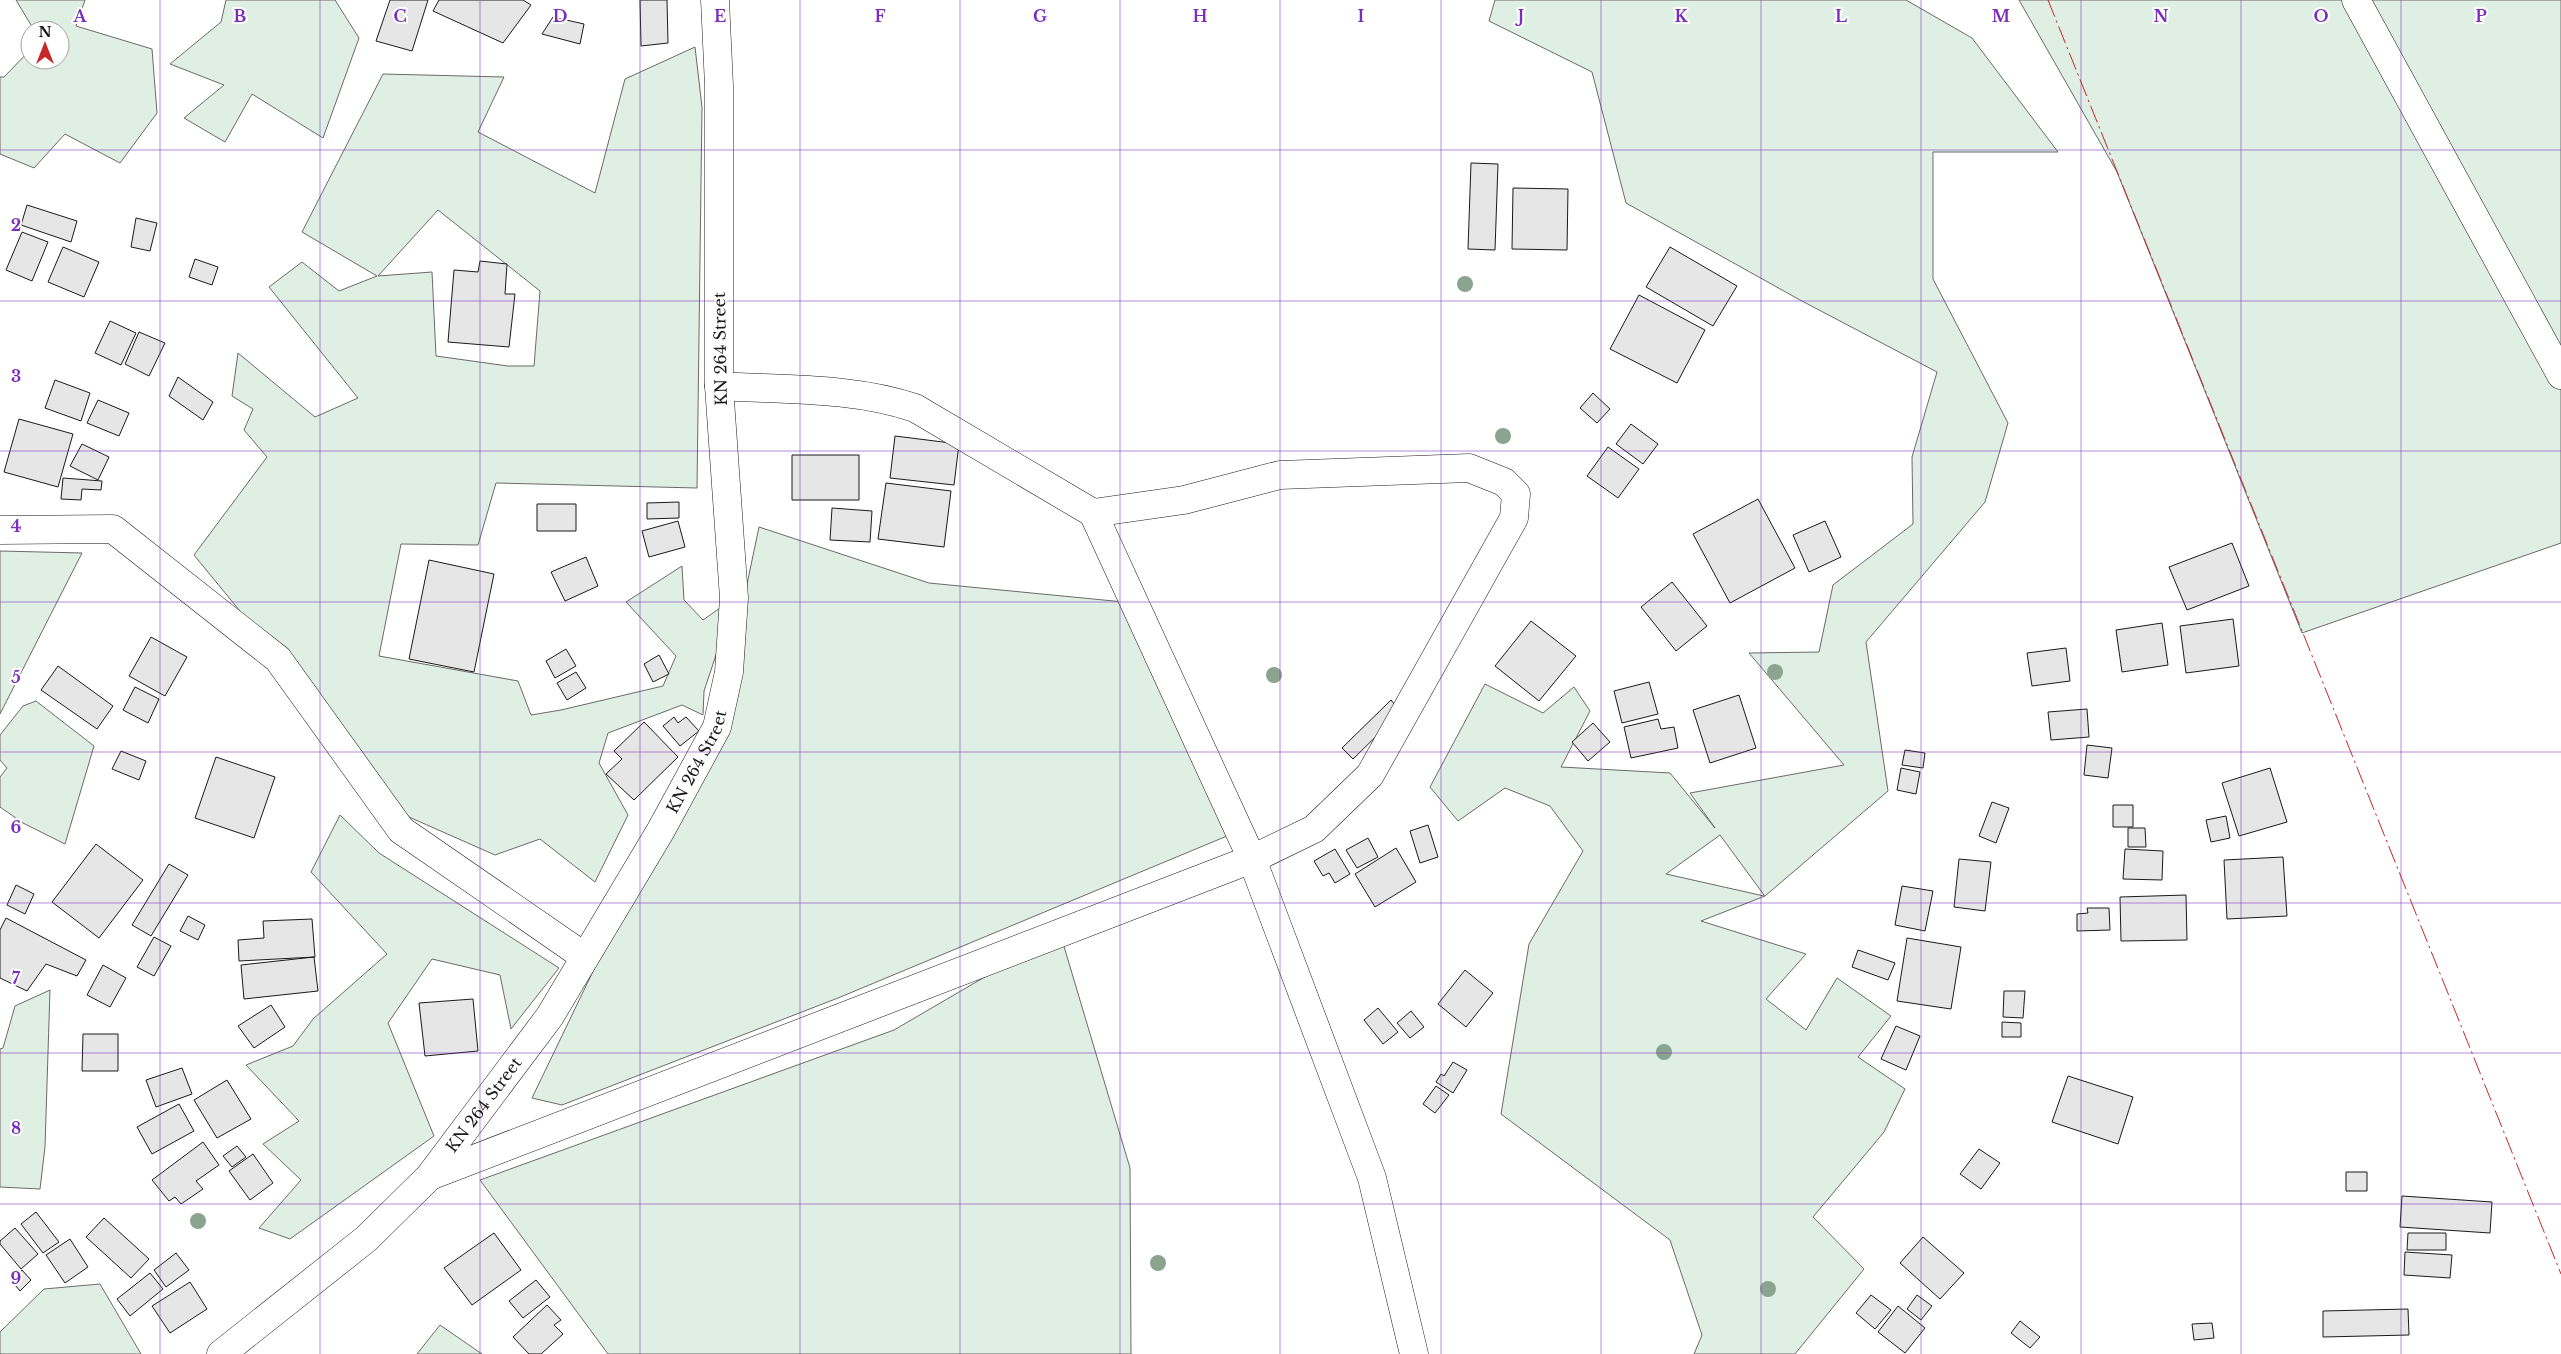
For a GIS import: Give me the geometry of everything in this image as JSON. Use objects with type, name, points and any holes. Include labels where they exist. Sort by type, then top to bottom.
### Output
[{"type":"street","name":"KN 264 Street","points":[[221,1354],[366,1239],[430,1176],[550,1016],[661,830],[716,727],[729,672],[734,598],[718,386],[719,86],[715,0]]},
{"type":"street","points":[[2356,0],[2561,375]]},
{"type":"street","points":[[718,386],[861,394],[886,398],[908,406],[1093,513],[1252,859],[1372,1178],[1414,1354]]},
{"type":"street","points":[[430,1176],[1252,859],[1314,829],[1370,775],[1514,518],[1516,494],[1504,482],[1469,468],[1280,475],[1184,500],[1093,513]]},
{"type":"street","points":[[0,530],[113,528],[278,659],[401,830],[585,957]]},
{"type":"green space","points":[[16,0],[85,0],[76,26],[152,49],[157,113],[120,163],[65,134],[34,168],[0,154],[0,77],[4,77],[20,60],[20,70],[70,70],[70,20],[28,20]]},
{"type":"green space","points":[[226,0],[335,0],[359,38],[323,138],[252,94],[225,142],[184,118],[224,85],[170,64],[221,22]]},
{"type":"green space","points":[[1495,0],[1906,0],[1972,38],[2058,152],[1933,152],[1933,279],[2008,423],[1985,502],[1866,642],[1888,791],[1765,896],[1701,921],[1806,954],[1766,999],[1806,1030],[1837,978],[1891,1016],[1858,1057],[1905,1089],[1884,1132],[1813,1217],[1864,1269],[1795,1354],[1694,1354],[1702,1335],[1670,1240],[1501,1114],[1529,944],[1583,851],[1550,806],[1505,788],[1458,821],[1430,787],[1485,684],[1543,713],[1574,687],[1590,711],[1561,767],[1670,773],[1715,828],[1690,793],[1844,765],[1749,653],[1819,652],[1833,585],[1913,524],[1912,457],[1937,372],[1800,300],[1626,203],[1592,72],[1489,21]],"holes":[[[1720,835],[1764,896],[1666,874]]]},
{"type":"green space","points":[[2019,0],[2561,0],[2561,543],[2302,633],[2117,172]]},
{"type":"green space","points":[[695,47],[702,107],[697,488],[496,483],[478,545],[401,544],[379,656],[518,681],[531,715],[561,710],[663,686],[676,656],[626,602],[682,566],[684,600],[703,620],[720,608],[719,646],[704,691],[703,715],[682,705],[608,733],[599,763],[628,815],[595,882],[540,839],[495,855],[409,817],[194,555],[267,457],[244,430],[253,409],[232,396],[238,353],[315,417],[358,398],[269,287],[302,262],[339,291],[377,276],[302,232],[383,74],[504,77],[478,132],[595,193],[625,79]],"holes":[[[438,210],[540,291],[534,366],[508,366],[436,356],[432,272],[378,276]]]},
{"type":"green space","points":[[759,527],[929,583],[1124,602],[1239,831],[838,998],[562,1105],[532,1098],[661,830],[717,727]]},
{"type":"green space","points":[[0,551],[82,553],[0,714]]},
{"type":"green space","points":[[36,701],[94,746],[65,844],[23,823],[0,807],[0,777],[7,768],[0,760],[0,735],[23,706]]},
{"type":"green space","points":[[340,815],[379,853],[559,968],[511,1029],[500,975],[432,959],[388,1023],[434,1136],[290,1239],[259,1228],[301,1180],[263,1144],[299,1121],[246,1065],[293,1046],[313,1019],[387,954],[311,872]]},
{"type":"green space","points":[[1060,933],[1130,1168],[1131,1354],[608,1354],[480,1180],[894,1030]]},
{"type":"green space","points":[[50,990],[45,1147],[40,1189],[0,1187],[0,1049],[3,1048],[15,1006]]},
{"type":"green space","points":[[100,1284],[141,1354],[0,1354],[0,1332],[44,1289]]},
{"type":"green space","points":[[440,1325],[482,1354],[417,1354]]},
{"type":"building","points":[[390,0],[428,0],[412,51],[376,41]]},
{"type":"building","points":[[439,0],[523,0],[531,5],[503,43],[433,11]]},
{"type":"building","points":[[640,0],[667,0],[668,43],[641,46]]},
{"type":"building","points":[[553,17],[584,24],[580,44],[542,34]]},
{"type":"building","points":[[1471,163],[1498,164],[1495,250],[1468,249]]},
{"type":"building","points":[[1513,188],[1568,189],[1567,250],[1512,249]]},
{"type":"building","points":[[27,205],[77,221],[71,242],[21,225]]},
{"type":"building","points":[[136,218],[157,223],[150,251],[131,247]]},
{"type":"building","points":[[22,232],[48,242],[32,281],[6,270]]},
{"type":"building","points":[[63,247],[99,262],[84,297],[48,282]]},
{"type":"building","points":[[1670,247],[1737,286],[1713,326],[1646,287]]},
{"type":"building","points":[[195,259],[218,267],[212,285],[189,277]]},
{"type":"building","points":[[480,261],[507,264],[505,294],[515,294],[509,347],[448,342],[454,270],[478,272]]},
{"type":"building","points":[[1639,295],[1705,330],[1677,383],[1610,349]]},
{"type":"building","points":[[110,321],[136,333],[121,365],[95,353]]},
{"type":"building","points":[[139,332],[165,343],[149,376],[125,364]]},
{"type":"building","points":[[178,377],[213,402],[203,420],[169,396]]},
{"type":"building","points":[[55,380],[90,393],[81,421],[45,408]]},
{"type":"building","points":[[1593,393],[1610,409],[1597,423],[1580,408]]},
{"type":"building","points":[[98,400],[129,413],[119,436],[87,423]]},
{"type":"building","points":[[19,419],[73,434],[58,487],[4,472]]},
{"type":"building","points":[[1631,424],[1658,444],[1643,464],[1616,444]]},
{"type":"building","points":[[895,436],[959,444],[954,485],[890,478]]},
{"type":"building","points":[[82,444],[109,457],[98,480],[70,466]]},
{"type":"building","points":[[1608,447],[1639,469],[1618,498],[1587,476]]},
{"type":"building","points":[[792,455],[859,455],[859,500],[792,500]]},
{"type":"building","points":[[63,478],[102,481],[101,490],[82,489],[81,500],[61,499]]},
{"type":"building","points":[[886,483],[951,491],[944,547],[878,539]]},
{"type":"building","points":[[1758,499],[1795,568],[1730,603],[1693,534]]},
{"type":"building","points":[[679,502],[679,518],[647,519],[647,503]]},
{"type":"building","points":[[537,504],[576,504],[576,531],[537,531]]},
{"type":"building","points":[[832,508],[872,511],[870,542],[830,540]]},
{"type":"building","points":[[678,521],[685,547],[649,557],[642,531]]},
{"type":"building","points":[[1825,521],[1841,557],[1809,572],[1793,535]]},
{"type":"building","points":[[2232,543],[2249,586],[2187,610],[2169,567]]},
{"type":"building","points":[[586,557],[598,586],[565,601],[551,572]]},
{"type":"building","points":[[429,560],[494,574],[474,672],[409,659]]},
{"type":"building","points":[[1672,582],[1707,626],[1676,651],[1641,607]]},
{"type":"building","points":[[2233,619],[2239,666],[2186,673],[2180,626]]},
{"type":"building","points":[[1531,621],[1576,656],[1539,701],[1495,666]]},
{"type":"building","points":[[2162,623],[2168,665],[2122,672],[2116,630]]},
{"type":"building","points":[[151,637],[187,657],[165,696],[129,676]]},
{"type":"building","points":[[2066,648],[2070,681],[2032,686],[2027,653]]},
{"type":"building","points":[[566,649],[576,666],[555,678],[546,661]]},
{"type":"building","points":[[659,655],[669,674],[653,682],[644,664]]},
{"type":"building","points":[[58,666],[113,706],[97,729],[41,690]]},
{"type":"building","points":[[576,672],[586,688],[567,700],[557,683]]},
{"type":"building","points":[[1649,682],[1658,714],[1622,723],[1614,691]]},
{"type":"building","points":[[135,687],[159,699],[148,723],[123,710]]},
{"type":"building","points":[[1739,695],[1756,748],[1710,763],[1693,710]]},
{"type":"building","points":[[1391,700],[1401,712],[1353,759],[1342,748]]},
{"type":"building","points":[[2087,709],[2089,737],[2051,740],[2048,712]]},
{"type":"building","points":[[674,717],[678,723],[686,717],[699,731],[680,746],[663,726]]},
{"type":"building","points":[[1658,719],[1661,729],[1674,727],[1678,748],[1631,758],[1624,727]]},
{"type":"building","points":[[644,722],[678,757],[634,800],[606,774],[622,759],[614,751]]},
{"type":"building","points":[[1593,723],[1610,742],[1588,761],[1572,742]]},
{"type":"building","points":[[2087,745],[2112,748],[2108,778],[2084,775]]},
{"type":"building","points":[[1905,750],[1925,753],[1923,768],[1902,765]]},
{"type":"building","points":[[121,751],[146,761],[139,780],[112,769]]},
{"type":"building","points":[[216,757],[275,777],[254,838],[195,818]]},
{"type":"building","points":[[1901,768],[1920,772],[1916,794],[1897,790]]},
{"type":"building","points":[[2270,768],[2287,822],[2239,836],[2222,783]]},
{"type":"building","points":[[1992,802],[2009,808],[1996,843],[1979,836]]},
{"type":"building","points":[[2113,805],[2133,805],[2133,827],[2113,827]]},
{"type":"building","points":[[2226,816],[2230,838],[2211,842],[2206,820]]},
{"type":"building","points":[[1428,825],[1438,857],[1420,863],[1410,831]]},
{"type":"building","points":[[2128,828],[2145,828],[2146,847],[2128,847]]},
{"type":"building","points":[[1368,838],[1378,857],[1357,868],[1346,850]]},
{"type":"building","points":[[96,844],[143,880],[99,938],[52,902]]},
{"type":"building","points":[[1396,848],[1416,882],[1375,907],[1355,874]]},
{"type":"building","points":[[1335,849],[1350,874],[1335,883],[1329,873],[1323,876],[1314,861]]},
{"type":"building","points":[[2125,849],[2163,851],[2162,880],[2123,879]]},
{"type":"building","points":[[2283,857],[2287,916],[2227,919],[2224,860]]},
{"type":"building","points":[[1959,859],[1991,862],[1985,911],[1954,907]]},
{"type":"building","points":[[169,864],[188,875],[151,936],[132,925]]},
{"type":"building","points":[[16,885],[34,894],[25,914],[7,905]]},
{"type":"building","points":[[1902,886],[1933,891],[1925,931],[1895,925]]},
{"type":"building","points":[[2186,895],[2187,940],[2121,941],[2120,897]]},
{"type":"building","points":[[2087,908],[2109,908],[2110,930],[2077,931],[2077,914],[2088,913]]},
{"type":"building","points":[[188,916],[205,925],[198,940],[180,931]]},
{"type":"building","points":[[6,918],[86,960],[77,976],[46,964],[27,991],[0,978],[0,930]]},
{"type":"building","points":[[312,919],[315,957],[239,961],[238,940],[264,938],[263,921]]},
{"type":"building","points":[[154,937],[171,946],[154,976],[137,967]]},
{"type":"building","points":[[1907,938],[1961,947],[1951,1009],[1897,1001]]},
{"type":"building","points":[[1858,950],[1895,963],[1888,980],[1852,967]]},
{"type":"building","points":[[314,957],[318,991],[244,999],[241,965]]},
{"type":"building","points":[[103,965],[126,978],[110,1007],[87,995]]},
{"type":"building","points":[[1465,970],[1493,993],[1466,1027],[1438,1004]]},
{"type":"building","points":[[2004,991],[2025,991],[2023,1018],[2003,1017]]},
{"type":"building","points":[[473,999],[478,1051],[425,1056],[419,1003]]},
{"type":"building","points":[[271,1005],[285,1027],[254,1048],[238,1026]]},
{"type":"building","points":[[1378,1008],[1398,1032],[1383,1044],[1364,1020]]},
{"type":"building","points":[[1411,1011],[1424,1027],[1410,1038],[1397,1023]]},
{"type":"building","points":[[2002,1022],[2021,1023],[2021,1037],[2002,1037]]},
{"type":"building","points":[[1896,1026],[1920,1036],[1906,1070],[1881,1059]]},
{"type":"building","points":[[83,1034],[118,1034],[118,1071],[82,1071]]},
{"type":"building","points":[[1453,1062],[1467,1070],[1453,1093],[1436,1082],[1441,1074],[1444,1076]]},
{"type":"building","points":[[182,1068],[192,1094],[156,1107],[146,1080]]},
{"type":"building","points":[[2068,1076],[2133,1097],[2118,1144],[2052,1122]]},
{"type":"building","points":[[227,1080],[251,1119],[217,1138],[194,1100]]},
{"type":"building","points":[[1436,1086],[1449,1095],[1435,1113],[1423,1104]]},
{"type":"building","points":[[179,1104],[194,1131],[152,1154],[137,1127]]},
{"type":"building","points":[[203,1142],[219,1165],[196,1181],[203,1189],[181,1204],[175,1197],[169,1201],[152,1180]]},
{"type":"building","points":[[237,1146],[246,1157],[232,1167],[223,1156]]},
{"type":"building","points":[[1979,1149],[2000,1163],[1981,1189],[1960,1174]]},
{"type":"building","points":[[253,1154],[273,1183],[250,1200],[229,1171]]},
{"type":"building","points":[[2346,1172],[2367,1172],[2367,1191],[2346,1191]]},
{"type":"building","points":[[2402,1196],[2492,1202],[2490,1233],[2400,1227]]},
{"type":"building","points":[[36,1212],[59,1242],[43,1253],[21,1224]]},
{"type":"building","points":[[104,1218],[149,1259],[131,1278],[86,1237]]},
{"type":"building","points":[[15,1228],[38,1254],[21,1269],[0,1244],[0,1241]]},
{"type":"building","points":[[494,1233],[521,1270],[472,1305],[444,1268]]},
{"type":"building","points":[[2408,1233],[2446,1233],[2446,1250],[2407,1250]]},
{"type":"building","points":[[1923,1237],[1964,1273],[1940,1299],[1900,1263]]},
{"type":"building","points":[[70,1239],[88,1267],[65,1283],[46,1255]]},
{"type":"building","points":[[2405,1252],[2452,1255],[2450,1278],[2404,1275]]},
{"type":"building","points":[[176,1253],[189,1270],[166,1287],[154,1270]]},
{"type":"building","points":[[22,1270],[31,1280],[20,1291],[11,1280]]},
{"type":"building","points":[[150,1273],[163,1289],[130,1316],[117,1299]]},
{"type":"building","points":[[536,1280],[550,1297],[523,1318],[509,1301]]},
{"type":"building","points":[[190,1282],[207,1309],[170,1333],[152,1306]]},
{"type":"building","points":[[1871,1295],[1891,1310],[1875,1329],[1856,1313]]},
{"type":"building","points":[[1917,1295],[1932,1306],[1921,1320],[1907,1309]]},
{"type":"building","points":[[547,1305],[561,1320],[554,1325],[563,1334],[541,1354],[529,1354],[513,1337]]},
{"type":"building","points":[[1898,1306],[1925,1328],[1905,1353],[1878,1332]]},
{"type":"building","points":[[2408,1309],[2409,1335],[2323,1337],[2323,1311]]},
{"type":"building","points":[[2020,1321],[2040,1337],[2030,1348],[2011,1333]]},
{"type":"building","points":[[2212,1323],[2214,1338],[2194,1340],[2192,1324]]},
{"type":"power","points":[[2048,0],[2561,1274]]}]
